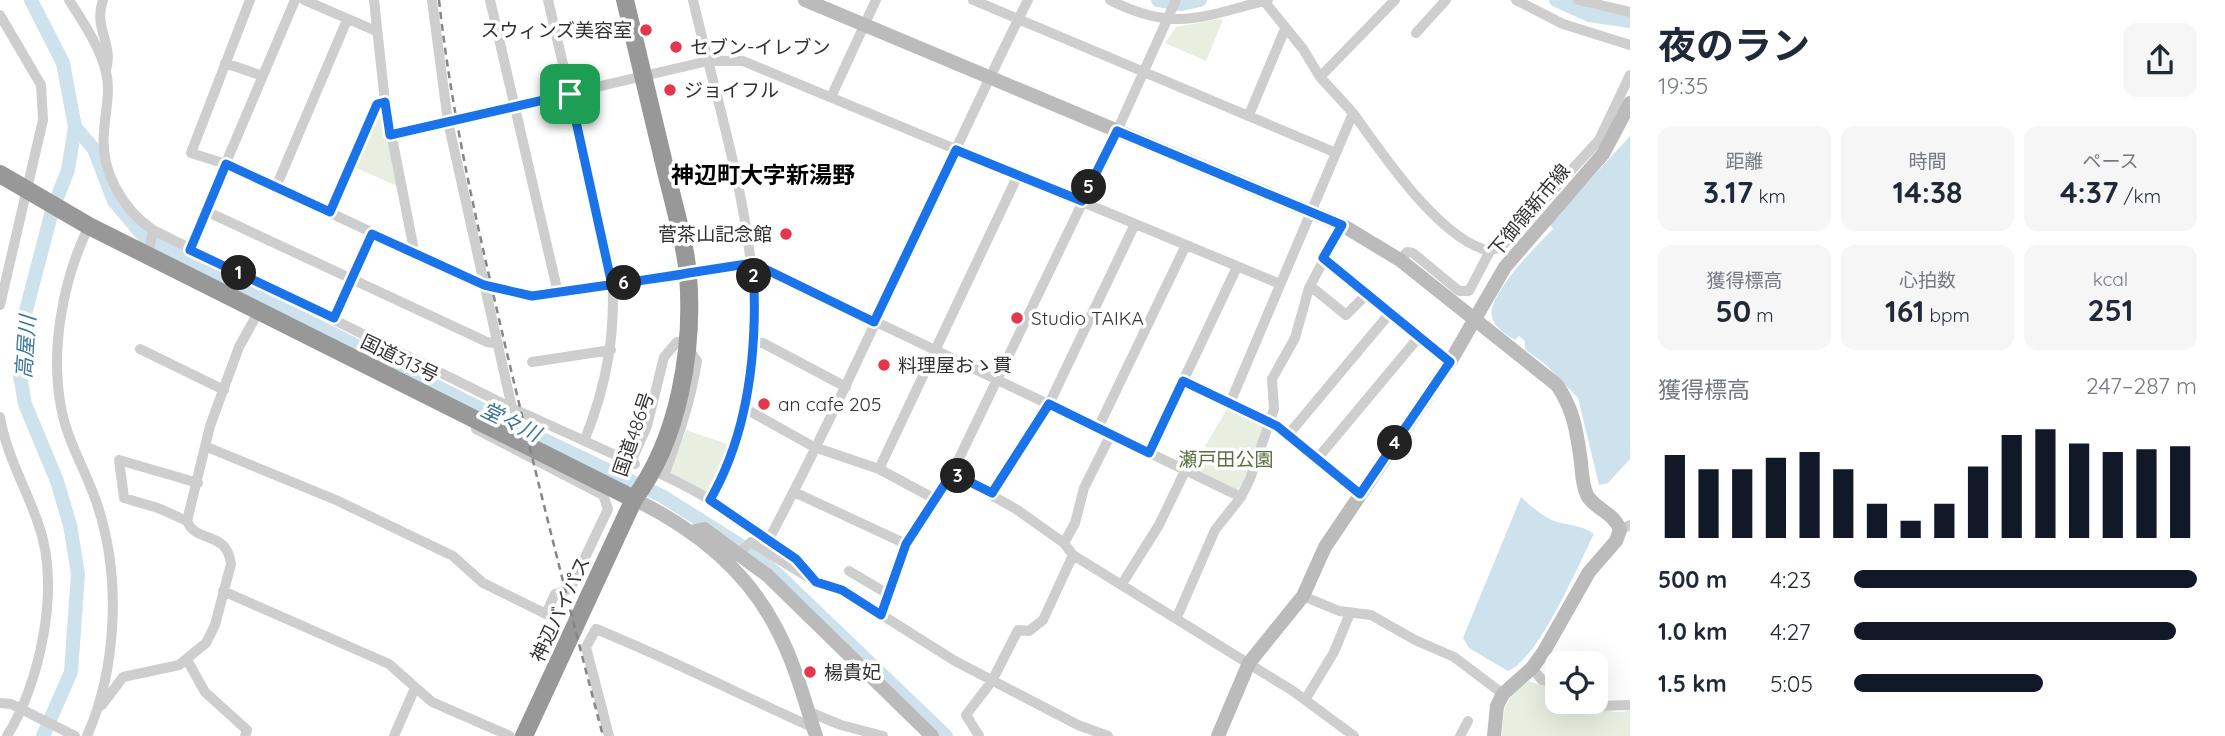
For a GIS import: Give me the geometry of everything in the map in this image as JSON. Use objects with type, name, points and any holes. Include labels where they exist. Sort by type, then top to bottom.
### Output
[{"type":"highway","name":"国道486号","points":[[616,0],[639,78]]},
{"type":"highway","name":"国道486号","points":[[625,0],[639,78],[684,274],[682,345],[664,443],[643,479]]},
{"type":"highway","name":"国道313号","points":[[0,174],[86,225],[149,252],[259,311],[419,391],[643,479]]},
{"type":"highway","name":"神辺バイパス","points":[[524,736],[643,479]]},
{"type":"street","points":[[69,0],[106,70]]},
{"type":"street","points":[[103,0],[98,22],[108,52],[108,97],[103,136],[110,171],[126,206],[152,233],[334,318],[512,408],[585,439],[643,479],[692,532],[740,576],[775,625],[813,727]]},
{"type":"street","points":[[250,0],[191,153],[226,164],[484,285],[532,296],[753,263],[1241,497]]},
{"type":"street","points":[[190,250],[295,0]]},
{"type":"street","points":[[304,0],[376,31]]},
{"type":"street","points":[[374,0],[390,135],[412,250]]},
{"type":"street","points":[[432,0],[448,122],[512,408]]},
{"type":"street","points":[[490,0],[558,293]]},
{"type":"street","points":[[548,0],[612,285],[614,315],[611,350],[598,407],[585,439]]},
{"type":"street","points":[[694,0],[753,263],[753,344],[744,408],[738,433],[710,500]]},
{"type":"street","points":[[805,0],[1342,225],[1400,260],[1557,385],[1570,404],[1576,425],[1583,481],[1588,498],[1625,527],[1589,572],[1532,668],[1503,694],[1497,706],[1494,736]]},
{"type":"street","points":[[831,97],[876,0]]},
{"type":"street","points":[[973,0],[1334,152]]},
{"type":"street","points":[[769,540],[846,387],[874,322],[1028,0]]},
{"type":"street","points":[[1110,0],[1195,20],[1266,1],[1303,49],[1320,77],[1353,113],[1415,198],[1469,243],[1490,251]]},
{"type":"street","points":[[881,615],[906,544],[933,498],[952,473],[1117,131],[1176,0]]},
{"type":"street","points":[[1320,77],[1395,0]]},
{"type":"street","points":[[1416,33],[1446,0]]},
{"type":"street","points":[[1516,0],[1563,24],[1630,45]]},
{"type":"street","points":[[1578,0],[1630,12]]},
{"type":"street","points":[[0,15],[41,85],[43,120],[30,193],[0,303]]},
{"type":"street","points":[[276,187],[347,20]]},
{"type":"street","points":[[1249,115],[1285,29]]},
{"type":"street","points":[[390,135],[708,61],[743,61],[1280,284]]},
{"type":"street","points":[[225,62],[263,76]]},
{"type":"street","points":[[1400,260],[1407,253],[1413,253],[1460,291],[1469,291],[1490,251],[1502,246],[1599,140],[1630,75]]},
{"type":"street","points":[[330,212],[377,104],[385,102]]},
{"type":"street","name":"下御領新市線","points":[[1219,736],[1250,663],[1303,596],[1325,547],[1450,362],[1504,267],[1602,154],[1630,103]]},
{"type":"street","points":[[1230,403],[1334,152],[1353,113]]},
{"type":"street","points":[[879,469],[1018,175]]},
{"type":"street","points":[[208,212],[487,342],[498,344]]},
{"type":"street","points":[[86,225],[65,296],[58,369],[61,412],[98,505],[108,553],[110,638],[99,706],[87,736]]},
{"type":"street","points":[[992,493],[1049,404],[1135,225]]},
{"type":"street","points":[[1177,617],[1215,530],[1222,517],[1241,497],[1259,445],[1271,424],[1274,410],[1272,379],[1295,338],[1309,288],[1342,225]]},
{"type":"street","points":[[149,252],[152,233]]},
{"type":"street","points":[[334,318],[372,234]]},
{"type":"street","points":[[1098,428],[1186,245]]},
{"type":"street","points":[[1323,258],[1450,362]]},
{"type":"street","points":[[1149,453],[1237,267]]},
{"type":"street","points":[[1309,288],[1314,289],[1346,315],[1367,294]]},
{"type":"street","points":[[99,706],[123,677],[187,660],[211,636],[231,564],[230,554],[222,543],[191,529],[187,521],[210,426],[239,347],[259,311]]},
{"type":"street","points":[[1288,435],[1390,313]]},
{"type":"street","points":[[1317,459],[1418,338]]},
{"type":"street","points":[[753,344],[763,343],[846,387]]},
{"type":"street","points":[[643,479],[664,357],[682,345]]},
{"type":"street","points":[[140,349],[224,390]]},
{"type":"street","points":[[532,362],[611,350]]},
{"type":"street","points":[[1183,381],[1271,424],[1360,494]]},
{"type":"street","points":[[207,447],[336,500],[453,556],[484,583],[546,614],[555,594],[570,589],[608,509],[603,495],[435,407],[419,391]]},
{"type":"street","points":[[744,408],[814,447],[879,469],[933,498]]},
{"type":"street","points":[[0,417],[39,526],[48,566],[46,619],[25,711],[7,736]]},
{"type":"street","points":[[1064,543],[1075,523],[1084,488],[1111,434]]},
{"type":"street","points":[[187,521],[124,498],[119,460],[198,483]]},
{"type":"street","points":[[1122,583],[1159,524],[1185,471]]},
{"type":"street","points":[[952,473],[992,493],[1064,543],[1073,555],[1122,583],[1159,611],[1177,617],[1250,663],[1354,736]]},
{"type":"street","points":[[643,479],[710,500],[796,559],[816,582]]},
{"type":"street","points":[[794,492],[906,544]]},
{"type":"street","points":[[692,532],[704,529],[767,575],[932,736]]},
{"type":"street","points":[[739,554],[751,542],[816,582],[842,590],[992,681],[1077,726],[1108,736]]},
{"type":"street","points":[[979,736],[966,715],[992,681],[1018,631],[1029,631],[1043,620],[1073,555]]},
{"type":"street","points":[[849,571],[888,594]]},
{"type":"street","points":[[223,591],[388,664],[432,702],[510,736]]},
{"type":"street","points":[[1303,596],[1350,613],[1371,615],[1415,640],[1454,657],[1503,694]]},
{"type":"street","points":[[1305,700],[1334,652],[1350,613]]},
{"type":"street","points":[[609,736],[586,647],[596,629],[675,661],[704,678],[813,727]]},
{"type":"street","points":[[187,660],[205,692],[247,730],[244,736]]},
{"type":"street","points":[[1532,668],[1545,681]]},
{"type":"street","points":[[394,736],[415,688]]},
{"type":"street","points":[[0,703],[25,711],[75,736]]},
{"type":"street","points":[[1608,706],[1630,705]]},
{"type":"street","points":[[813,727],[814,714],[841,725],[883,736]]},
{"type":"street","points":[[1460,736],[1468,720]]},
{"type":"green space","points":[[1223,20],[1206,61],[1165,43],[1176,27]]},
{"type":"green space","points":[[375,114],[383,115],[397,186],[354,167]]},
{"type":"green space","name":"瀬戸田公園","points":[[1228,407],[1262,423],[1265,428],[1245,480],[1237,490],[1192,469]]},
{"type":"green space","points":[[686,430],[730,445],[712,492],[704,495],[672,477],[670,472]]},
{"type":"green space","points":[[1529,681],[1545,687],[1545,714],[1608,714],[1608,711],[1630,710],[1630,736],[1502,736],[1507,704]]},
{"type":"water","points":[[1630,136],[1630,459],[1608,483],[1599,485],[1578,398],[1545,364],[1525,349],[1525,341],[1519,336],[1515,340],[1498,328],[1493,321],[1492,308],[1515,271],[1553,229],[1550,224]]},
{"type":"water","points":[[1521,497],[1550,519],[1594,534],[1545,630],[1533,648],[1508,671],[1469,648],[1463,638]]},
{"type":"waterway","name":"高屋川","points":[[31,0],[63,63],[75,127],[68,170],[52,211],[23,322],[19,370],[25,404],[57,481],[70,525],[78,574],[71,672],[43,736]]},
{"type":"waterway","points":[[1158,0],[1182,4],[1200,0]]},
{"type":"waterway","points":[[1556,0],[1589,15],[1630,21]]},
{"type":"waterway","name":"堂々川","points":[[75,127],[94,149],[114,201],[146,239],[511,424],[662,496],[751,552],[946,736]]},
{"type":"railway","points":[[439,0],[459,132],[486,262],[541,495],[603,736]]},
{"type":"place","name":"スウィンズ美容室","points":[[646,30]]},
{"type":"place","name":"セブン-イレブン","points":[[676,47]]},
{"type":"place","name":"ジョイフル","points":[[670,90]]},
{"type":"place","name":"菅茶山記念館","points":[[786,234]]},
{"type":"place","name":"Studio TAIKA","points":[[1017,318]]},
{"type":"place","name":"料理屋おゝ貫","points":[[884,365]]},
{"type":"place","name":"an cafe 205","points":[[764,404]]},
{"type":"place","name":"楊貴妃","points":[[810,672]]},
{"type":"district","name":"神辺町大字新湯野","points":[[763,174]]},
{"type":"route","points":[[570,94],[390,135],[385,102],[377,104],[330,212],[226,164],[190,250],[334,318],[372,234],[484,285],[505,292],[532,296],[558,293],[679,275],[753,263],[755,302],[750,378],[738,433],[717,489],[710,500],[796,559],[816,582],[842,590],[881,615],[906,544],[933,498],[952,473],[992,493],[1049,404],[1149,453],[1183,381],[1277,426],[1360,494],[1450,362],[1323,258],[1342,225],[1117,131],[1082,201],[956,150],[874,322],[753,263],[688,273],[679,275],[612,285],[612,274],[570,94]]}]
